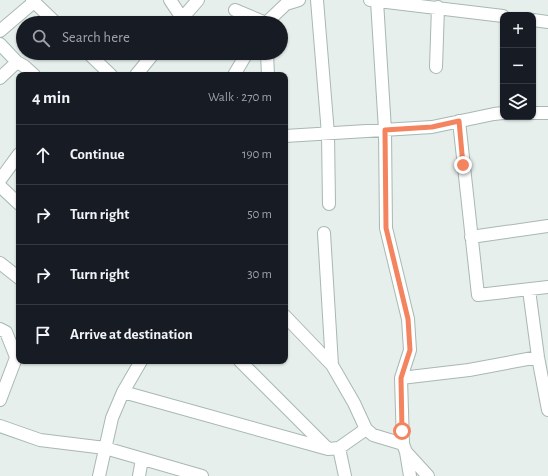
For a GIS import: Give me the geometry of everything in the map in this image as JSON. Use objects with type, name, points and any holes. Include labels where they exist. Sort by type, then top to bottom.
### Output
[{"type":"street","points":[[170,0],[178,16]]},
{"type":"street","points":[[184,16],[198,0]]},
{"type":"street","points":[[272,16],[283,2],[299,0]]},
{"type":"street","points":[[317,0],[328,134],[329,204]]},
{"type":"street","points":[[410,476],[405,448],[401,378],[410,350],[408,319],[386,228],[385,130],[373,0],[500,16]]},
{"type":"street","points":[[0,30],[33,1],[49,16]]},
{"type":"street","points":[[436,67],[438,7]]},
{"type":"street","points":[[235,10],[249,16]]},
{"type":"street","points":[[536,20],[548,22]]},
{"type":"street","points":[[0,44],[17,62],[31,72]]},
{"type":"street","points":[[95,60],[108,72]]},
{"type":"street","points":[[138,72],[148,60]]},
{"type":"street","points":[[236,72],[243,60]]},
{"type":"street","points":[[267,60],[268,72]]},
{"type":"street","points":[[0,78],[17,62]]},
{"type":"street","points":[[536,113],[548,113]]},
{"type":"street","points":[[288,136],[432,127],[500,114]]},
{"type":"street","points":[[459,121],[478,295],[548,287]]},
{"type":"street","points":[[0,180],[16,158]]},
{"type":"street","points":[[0,186],[16,201]]},
{"type":"street","points":[[471,237],[548,226]]},
{"type":"street","points":[[324,233],[332,365]]},
{"type":"street","points":[[0,263],[16,276]]},
{"type":"street","points":[[529,290],[538,358],[548,410]]},
{"type":"street","points":[[288,319],[332,365],[354,403],[366,429],[374,435],[405,448],[428,476]]},
{"type":"street","points":[[0,329],[6,332],[16,351]]},
{"type":"street","points":[[0,400],[16,356]]},
{"type":"street","points":[[401,378],[469,370],[538,358]]},
{"type":"street","points":[[99,476],[112,418],[123,392],[139,364]]},
{"type":"street","points":[[243,364],[334,448],[345,476]]},
{"type":"street","points":[[123,392],[334,448],[366,429]]},
{"type":"street","points":[[0,426],[40,440],[106,448],[199,476]]},
{"type":"street","points":[[139,476],[142,459]]},
{"type":"route","points":[[402,431],[401,378],[410,350],[408,319],[386,228],[385,130],[432,127],[459,121],[463,165]]}]
